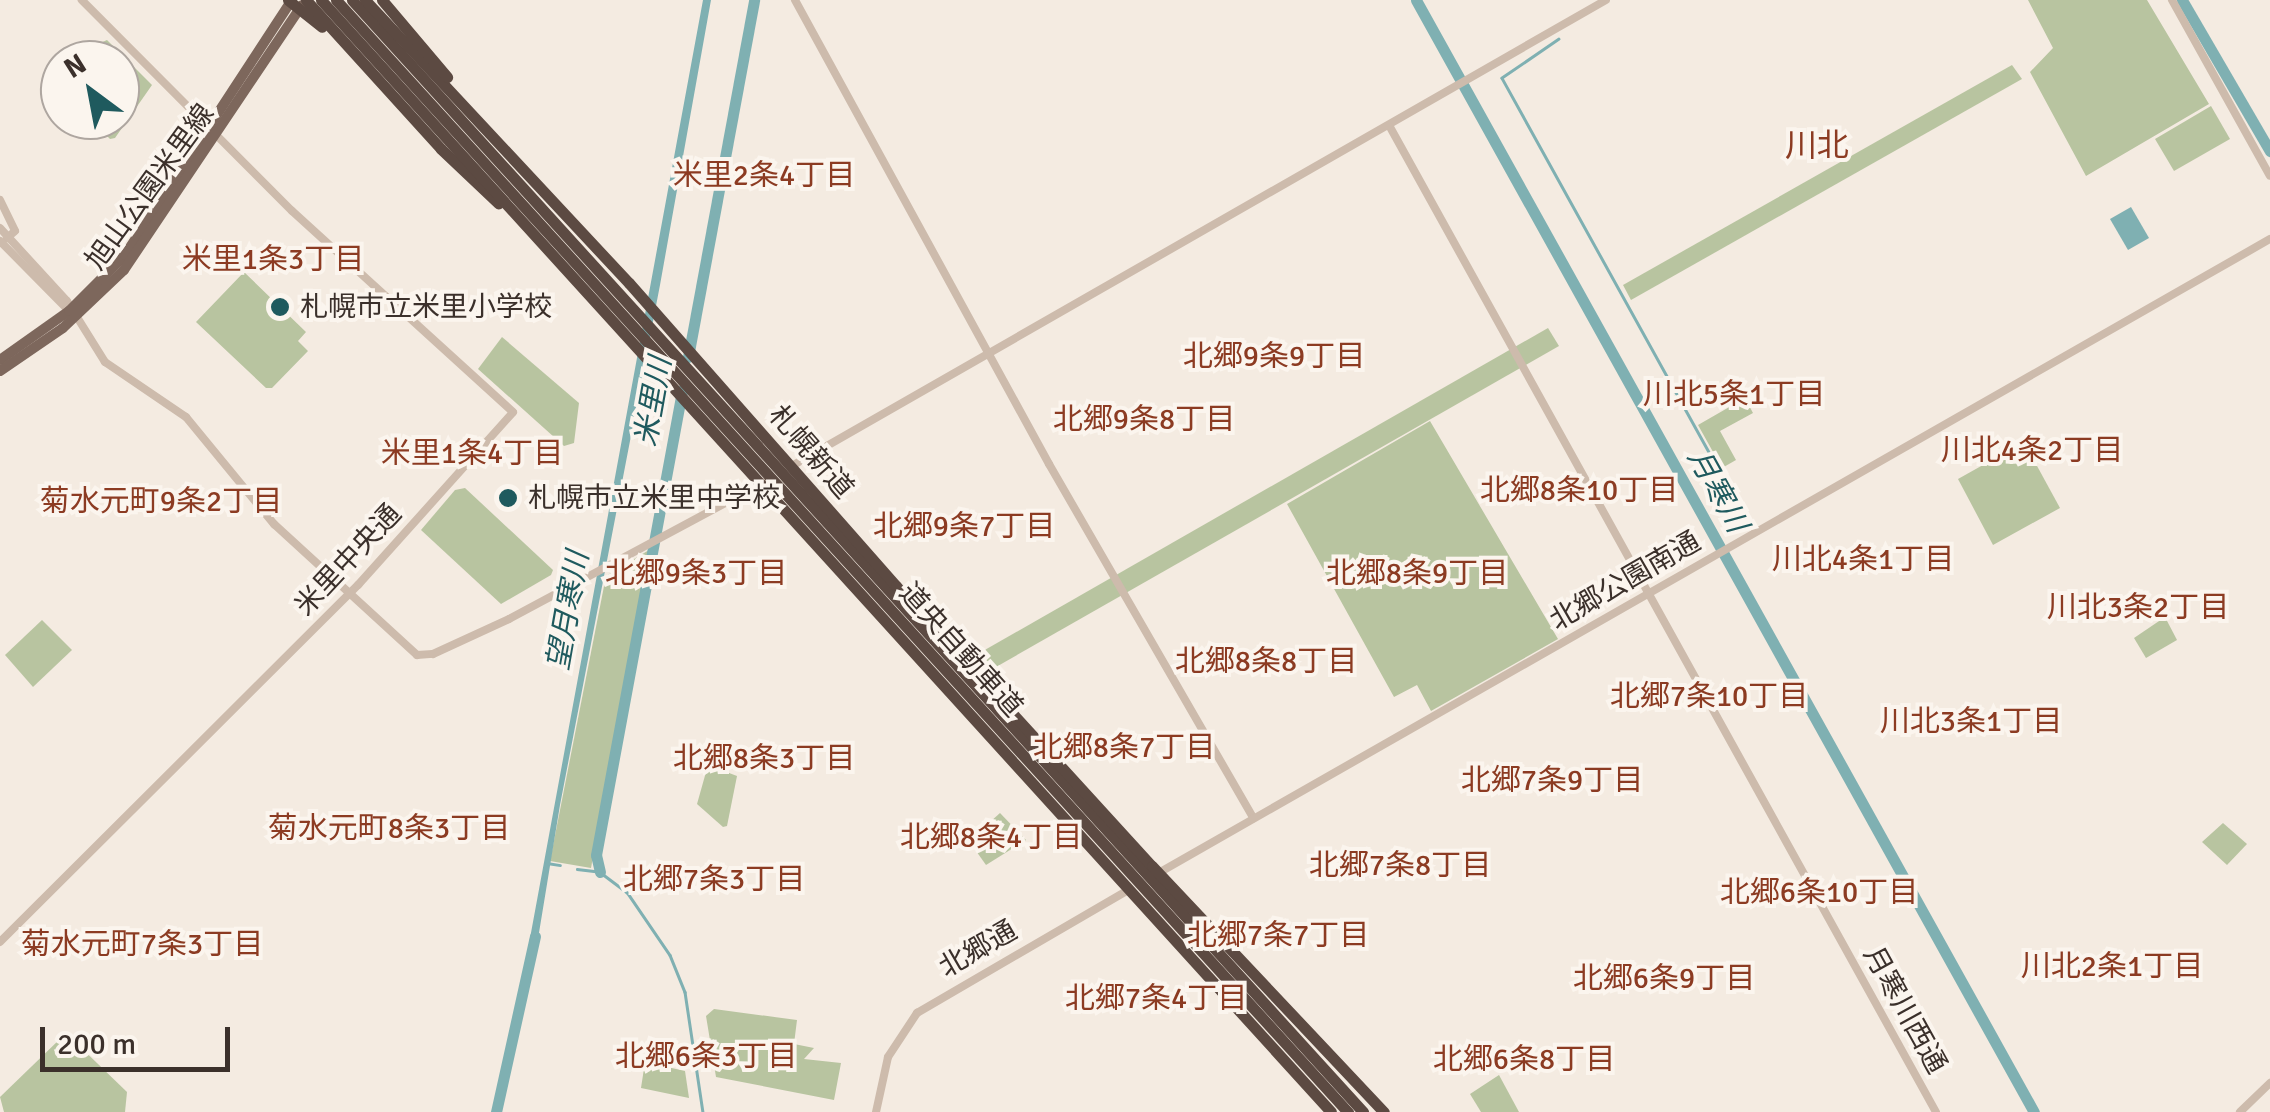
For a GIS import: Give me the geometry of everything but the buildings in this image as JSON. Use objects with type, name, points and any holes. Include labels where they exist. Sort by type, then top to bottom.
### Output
[{"type":"highway","points":[[290,0],[502,184]]},
{"type":"highway","points":[[306,0],[441,149],[527,230]]},
{"type":"highway","name":"札幌新道","points":[[320,0],[1331,1112]]},
{"type":"highway","name":"道央自動車道","points":[[336,0],[1348,1112]]},
{"type":"highway","name":"道央自動車道","points":[[352,0],[1363,1112]]},
{"type":"highway","name":"札幌新道","points":[[365,0],[552,200],[1158,874],[1384,1112]]},
{"type":"highway","points":[[382,0],[552,200]]},
{"type":"highway","points":[[397,0],[404,29],[416,52],[511,171]]},
{"type":"highway","points":[[1356,1084],[1375,1112]]},
{"type":"main road","name":"旭山公園米里線","points":[[213,132],[290,0]]},
{"type":"main road","name":"旭山公園米里線","points":[[0,371],[72,314],[126,255],[306,0]]},
{"type":"main road","name":"旭山公園米里線","points":[[0,360],[72,314]]},
{"type":"street","name":"米里中央通","points":[[0,942],[349,594],[513,412],[292,211],[82,0]]},
{"type":"street","points":[[795,0],[990,355],[1253,818]]},
{"type":"street","points":[[0,228],[4,240],[72,314],[105,362],[186,417],[274,524],[410,651],[423,656],[572,586],[762,484],[1606,0]]},
{"type":"street","points":[[2172,0],[2270,176]]},
{"type":"street","name":"月寒川西通","points":[[1390,127],[1936,1112]]},
{"type":"street","points":[[0,200],[15,231],[4,240]]},
{"type":"street","name":"北郷公園南通","points":[[1158,874],[2270,238]]},
{"type":"street","name":"北郷通","points":[[876,1112],[888,1057],[918,1014],[1158,874]]},
{"type":"street","points":[[2240,1112],[2270,1083]]},
{"type":"green space","points":[[2028,0],[2147,0],[2209,104],[2086,176],[2030,72],[2053,48]]},
{"type":"green space","points":[[2012,65],[2022,79],[1631,300],[1623,285]]},
{"type":"green space","points":[[140,73],[152,85],[140,102]]},
{"type":"green space","points":[[2211,106],[2230,139],[2174,171],[2155,139]]},
{"type":"green space","points":[[244,272],[306,332],[298,341],[308,351],[272,388],[266,388],[196,322]]},
{"type":"green space","points":[[1548,328],[1559,346],[982,675],[969,659]]},
{"type":"green space","points":[[502,337],[579,403],[574,443],[564,446],[478,369]]},
{"type":"green space","points":[[1745,398],[1753,413],[1720,431],[1736,460],[1722,468],[1698,425]]},
{"type":"green space","points":[[1430,421],[1558,639],[1431,711],[1417,685],[1394,697],[1287,504]]},
{"type":"green space","points":[[2024,442],[2060,508],[1993,545],[1958,479]]},
{"type":"green space","points":[[465,488],[553,570],[551,575],[501,604],[421,530],[455,490]]},
{"type":"green space","points":[[649,550],[591,868],[550,861],[606,576]]},
{"type":"green space","points":[[2165,617],[2177,640],[2146,658],[2134,638]]},
{"type":"green space","points":[[42,620],[72,650],[33,687],[5,655]]},
{"type":"green space","points":[[708,765],[737,776],[727,826],[723,827],[697,804]]},
{"type":"green space","points":[[1000,813],[1026,840],[986,865],[969,841]]},
{"type":"green space","points":[[2223,823],[2247,844],[2227,865],[2202,842]]},
{"type":"green space","points":[[714,1009],[797,1020],[794,1044],[814,1048],[804,1059],[841,1063],[834,1100],[716,1077],[706,1016]]},
{"type":"green space","points":[[69,1036],[127,1092],[125,1112],[4,1112],[0,1097],[62,1037]]},
{"type":"green space","points":[[645,1062],[685,1071],[689,1098],[641,1088]]},
{"type":"green space","points":[[1499,1075],[1519,1112],[1481,1112],[1470,1094]]},
{"type":"water","points":[[703,0],[711,0],[536,951],[528,949]]},
{"type":"water","points":[[2131,207],[2149,238],[2128,250],[2110,219]]},
{"type":"waterway","name":"米里川","points":[[688,357],[754,0]]},
{"type":"waterway","name":"月寒川","points":[[1416,0],[2034,1112]]},
{"type":"waterway","points":[[2182,0],[2270,151]]},
{"type":"waterway","points":[[1559,39],[1502,78],[1746,519]]},
{"type":"waterway","name":"米里川","points":[[600,872],[596,855],[682,390]]},
{"type":"waterway","points":[[547,863],[560,865]]},
{"type":"waterway","points":[[577,869],[600,872],[627,892],[670,955],[685,992],[703,1112]]},
{"type":"waterway","name":"望月寒川","points":[[496,1112],[535,936]]},
{"type":"place","name":"札幌市立米里小学校","points":[[280,307]]},
{"type":"place","name":"札幌市立米里中学校","points":[[508,498]]},
{"type":"district","name":"川北","points":[[1817,146]]},
{"type":"district","name":"米里2条4丁目","points":[[764,176]]},
{"type":"district","name":"米里1条3丁目","points":[[273,260]]},
{"type":"district","name":"北郷9条9丁目","points":[[1274,357]]},
{"type":"district","name":"川北5条1丁目","points":[[1734,395]]},
{"type":"district","name":"北郷9条8丁目","points":[[1144,420]]},
{"type":"district","name":"川北4条2丁目","points":[[2032,451]]},
{"type":"district","name":"米里1条4丁目","points":[[472,454]]},
{"type":"district","name":"北郷8条10丁目","points":[[1579,491]]},
{"type":"district","name":"菊水元町9条2丁目","points":[[161,502]]},
{"type":"district","name":"北郷9条7丁目","points":[[964,527]]},
{"type":"district","name":"川北4条1丁目","points":[[1863,560]]},
{"type":"district","name":"北郷9条3丁目","points":[[696,574]]},
{"type":"district","name":"北郷8条9丁目","points":[[1417,574]]},
{"type":"district","name":"川北3条2丁目","points":[[2138,608]]},
{"type":"district","name":"北郷8条8丁目","points":[[1266,662]]},
{"type":"district","name":"北郷7条10丁目","points":[[1709,697]]},
{"type":"district","name":"川北3条1丁目","points":[[1971,722]]},
{"type":"district","name":"北郷8条7丁目","points":[[1124,748]]},
{"type":"district","name":"北郷8条3丁目","points":[[764,759]]},
{"type":"district","name":"北郷7条9丁目","points":[[1552,781]]},
{"type":"district","name":"菊水元町8条3丁目","points":[[389,829]]},
{"type":"district","name":"北郷8条4丁目","points":[[991,838]]},
{"type":"district","name":"北郷7条8丁目","points":[[1400,866]]},
{"type":"district","name":"北郷7条3丁目","points":[[714,880]]},
{"type":"district","name":"北郷6条10丁目","points":[[1819,893]]},
{"type":"district","name":"北郷7条7丁目","points":[[1278,936]]},
{"type":"district","name":"菊水元町7条3丁目","points":[[142,945]]},
{"type":"district","name":"川北2条1丁目","points":[[2112,967]]},
{"type":"district","name":"北郷6条9丁目","points":[[1664,979]]},
{"type":"district","name":"北郷7条4丁目","points":[[1156,999]]},
{"type":"district","name":"北郷6条3丁目","points":[[706,1057]]},
{"type":"district","name":"北郷6条8丁目","points":[[1524,1060]]}]
